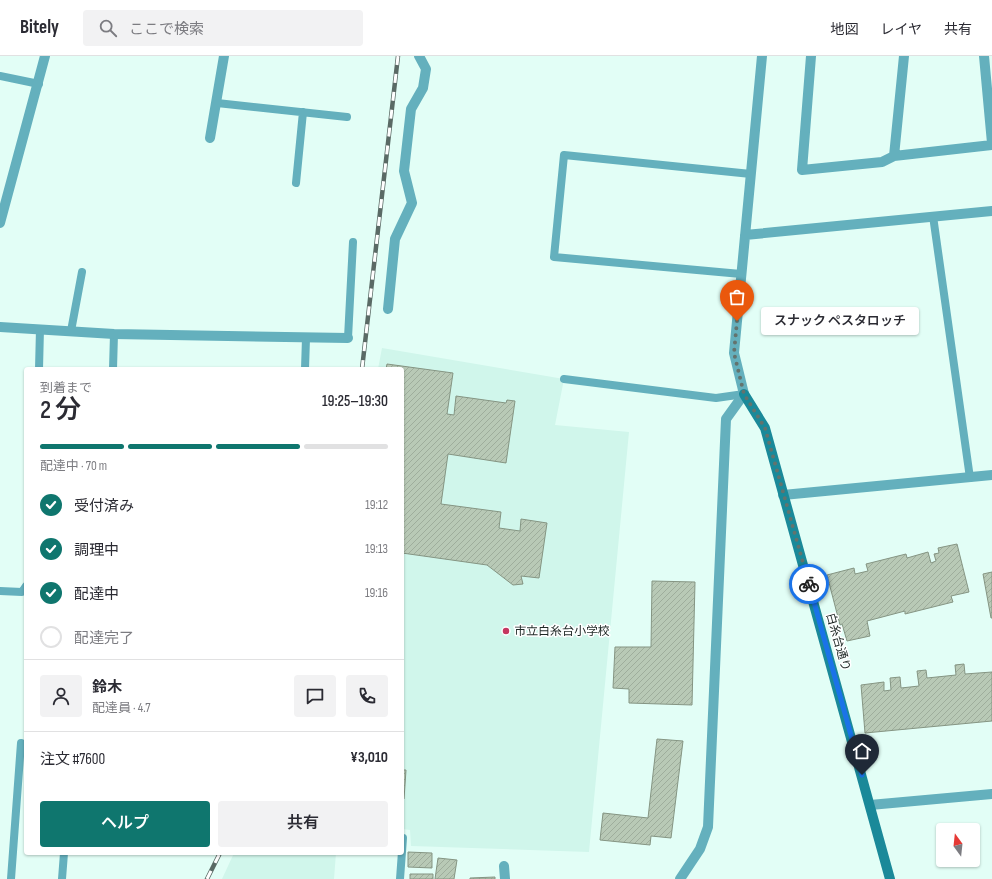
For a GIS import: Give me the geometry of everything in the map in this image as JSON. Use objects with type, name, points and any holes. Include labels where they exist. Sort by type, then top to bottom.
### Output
[{"type":"street","points":[[0,223],[4,194],[39,84],[45,56]]},
{"type":"street","points":[[210,138],[224,56]]},
{"type":"street","points":[[388,309],[395,239],[412,204],[404,171],[411,109],[423,88],[426,69],[419,56]]},
{"type":"street","points":[[680,879],[700,849],[708,827],[726,419],[744,394],[734,353],[762,56]]},
{"type":"street","points":[[812,56],[802,170],[882,162],[894,156],[992,144],[984,56]]},
{"type":"street","points":[[894,156],[904,56]]},
{"type":"street","points":[[745,235],[992,211]]},
{"type":"street","points":[[0,327],[114,334],[348,338]]},
{"type":"street","name":"白糸台通り","points":[[744,394],[765,428],[890,879]]},
{"type":"street","points":[[784,495],[992,475]]},
{"type":"street","points":[[870,805],[992,794]]},
{"type":"street","points":[[504,866],[505,879]]},
{"type":"lane","points":[[0,76],[39,84]]},
{"type":"lane","points":[[217,103],[347,117]]},
{"type":"lane","points":[[296,183],[303,112]]},
{"type":"lane","points":[[741,274],[554,257],[564,155],[751,174]]},
{"type":"lane","points":[[934,216],[970,478]]},
{"type":"lane","points":[[348,338],[354,242]]},
{"type":"lane","points":[[71,331],[82,272]]},
{"type":"lane","points":[[39,367],[40,330]]},
{"type":"lane","points":[[113,367],[114,334]]},
{"type":"lane","points":[[305,367],[306,338]]},
{"type":"lane","points":[[564,379],[716,398],[744,394]]},
{"type":"lane","points":[[0,591],[22,592],[24,589]]},
{"type":"lane","points":[[11,879],[21,743]]},
{"type":"lane","points":[[62,879],[64,855]]},
{"type":"lane","points":[[400,879],[402,855]]},
{"type":"shaded area","name":"市立白糸台小学校","points":[[382,348],[564,379],[555,425],[629,432],[589,852],[411,846],[410,830],[404,829],[404,367],[378,367]]},
{"type":"shaded area","points":[[233,855],[336,855],[334,879],[222,879]]},
{"type":"building","points":[[387,364],[453,373],[447,414],[454,415],[456,396],[506,403],[507,400],[515,401],[506,463],[448,454],[441,504],[501,512],[499,528],[520,531],[521,519],[547,523],[539,578],[521,576],[523,584],[513,585],[487,565],[404,553],[404,367],[386,367]]},
{"type":"building","points":[[957,544],[969,592],[951,596],[953,602],[905,614],[905,611],[867,621],[870,636],[847,641],[842,624],[840,625],[827,575],[854,568],[855,574],[868,571],[866,564],[906,554],[907,558],[928,552],[931,563],[936,561],[934,554],[939,553],[938,548]]},
{"type":"building","points":[[992,572],[992,618],[991,618],[983,574]]},
{"type":"building","points":[[652,581],[695,582],[692,705],[629,703],[629,689],[613,688],[615,647],[651,647]]},
{"type":"building","points":[[964,664],[965,674],[992,672],[992,721],[865,733],[861,685],[884,682],[884,691],[891,690],[890,678],[900,677],[901,688],[919,686],[917,671],[926,670],[927,678],[956,675],[955,665]]},
{"type":"building","points":[[657,739],[683,741],[671,838],[651,836],[650,845],[600,840],[603,813],[648,818]]},
{"type":"building","points":[[404,770],[406,770],[404,799]]},
{"type":"building","points":[[408,852],[432,853],[432,868],[408,867]]},
{"type":"building","points":[[438,858],[457,860],[454,879],[435,879]]},
{"type":"building","points":[[410,874],[433,874],[433,879],[410,879]]},
{"type":"building","points":[[495,877],[495,879],[470,879],[470,878]]},
{"type":"railway","points":[[362,367],[398,56]]},
{"type":"railway","points":[[207,879],[219,855]]},
{"type":"way so far","points":[[737,321],[734,353],[744,394],[765,428],[809,584]]},
{"type":"place","name":"スナック ペスタロッチ","points":[[737,321]]},
{"type":"place","name":"市立白糸台小学校","points":[[506,631]]},
{"type":"route","points":[[809,584],[862,775]]}]
